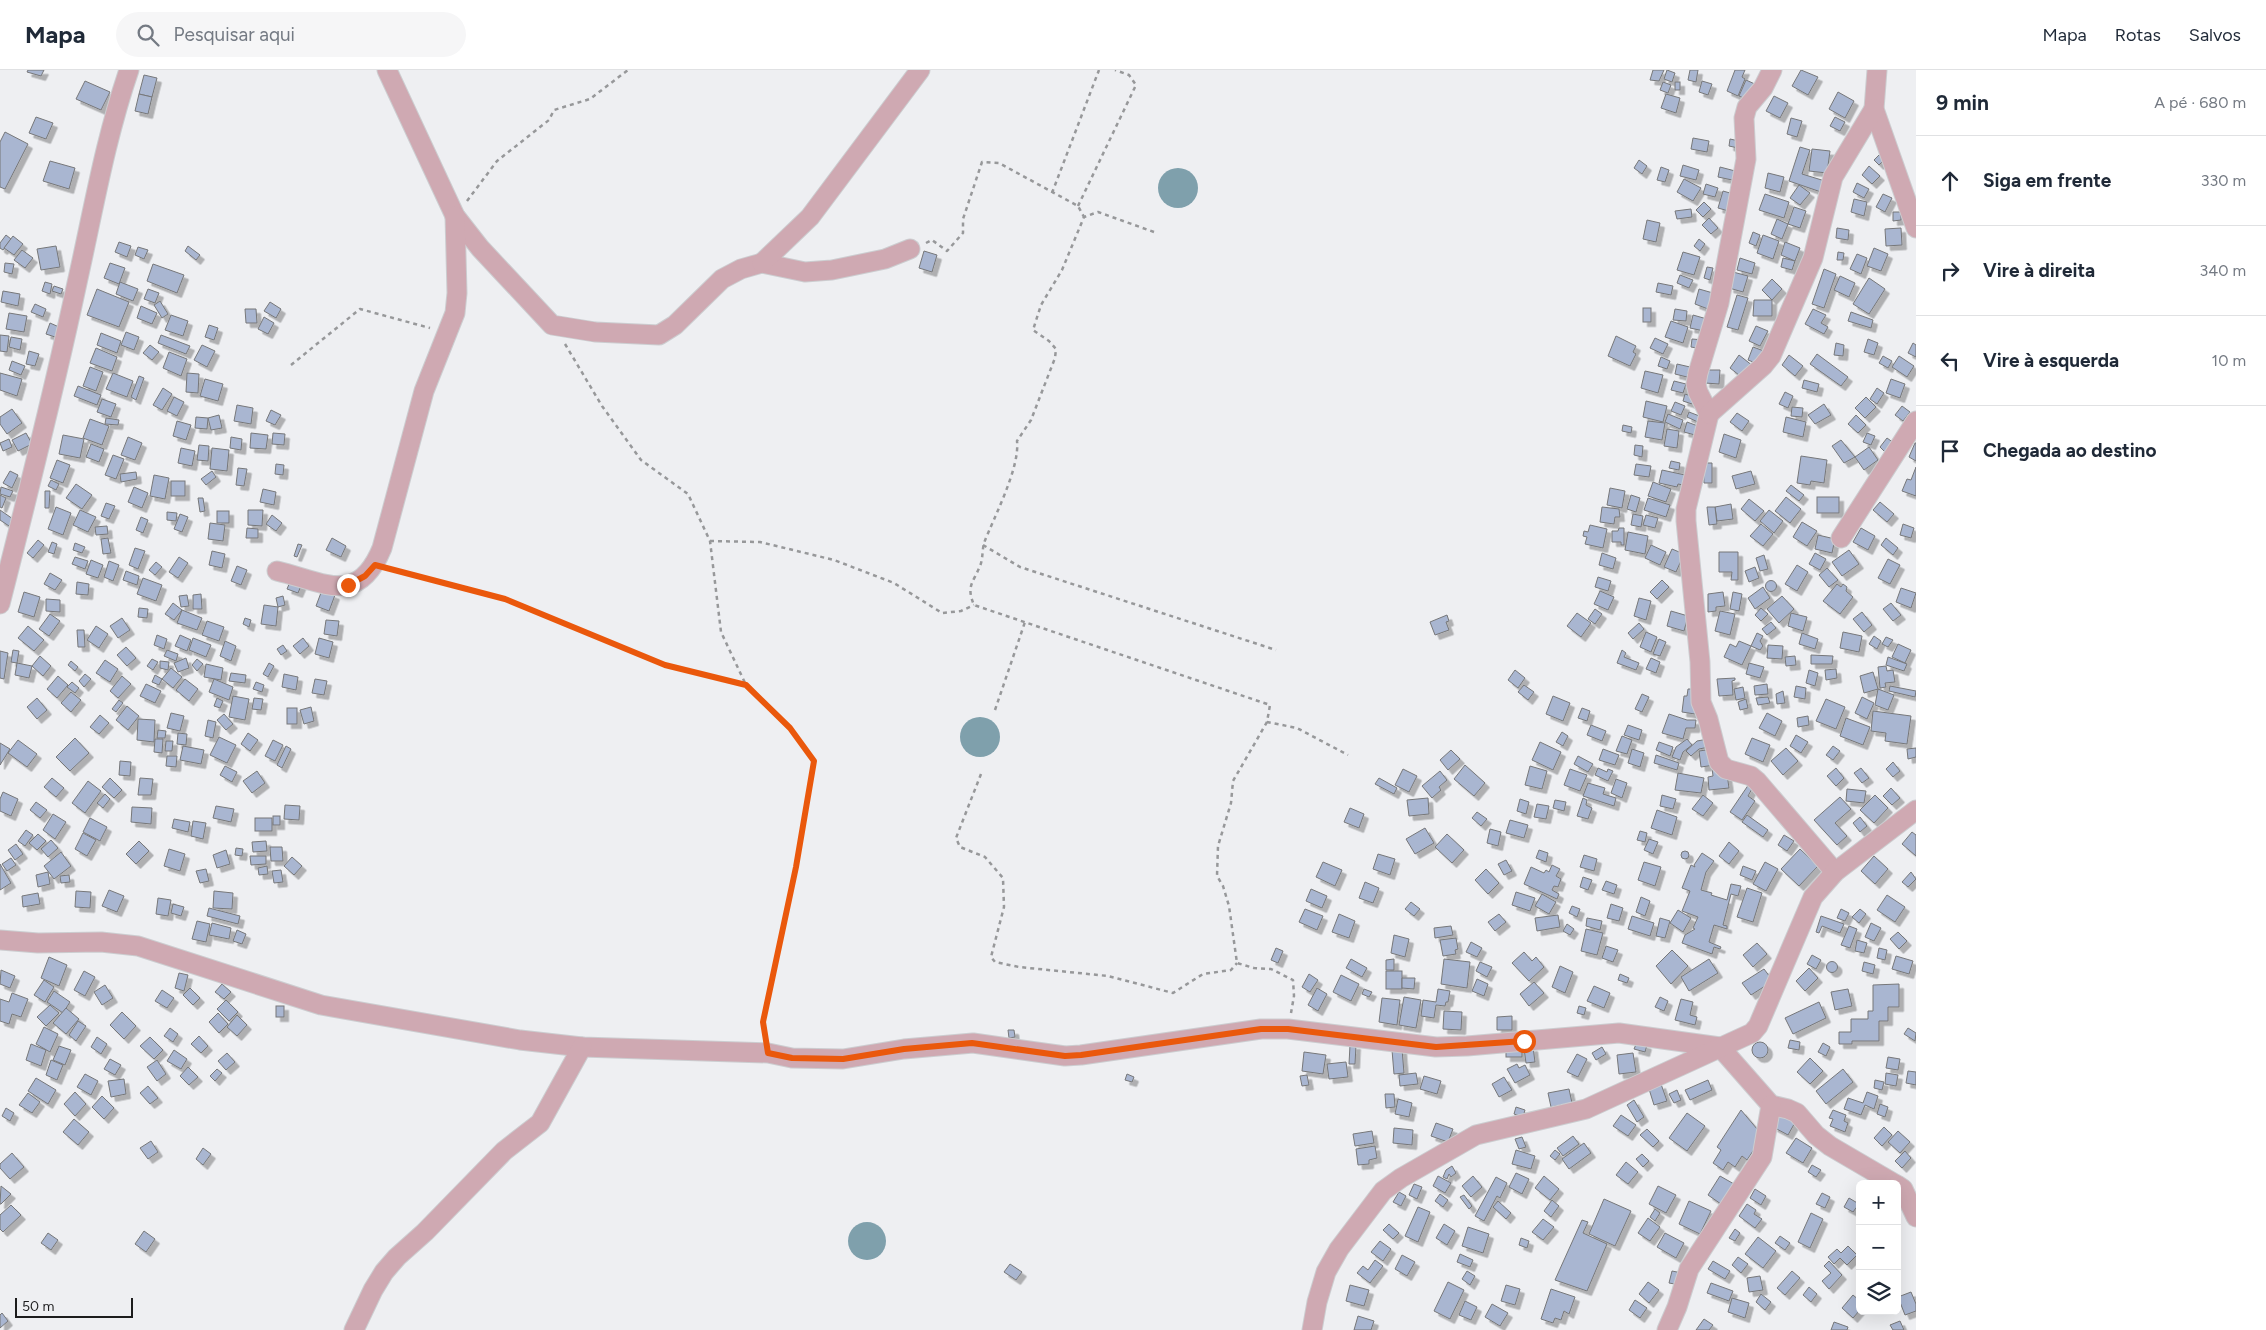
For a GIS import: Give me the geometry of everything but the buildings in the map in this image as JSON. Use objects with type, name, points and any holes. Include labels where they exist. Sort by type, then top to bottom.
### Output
[{"type":"street","points":[[0,604],[26,505],[73,304],[110,128],[129,70]]},
{"type":"street","points":[[387,70],[455,216],[480,248],[552,325],[595,332],[659,335],[675,325],[722,279],[741,269],[762,263],[810,217],[920,70]]},
{"type":"street","points":[[1709,414],[1696,384],[1719,303],[1746,159],[1744,118],[1747,107],[1763,88],[1772,70]]},
{"type":"street","points":[[1877,70],[1874,109],[1916,228]]},
{"type":"street","points":[[1835,872],[1757,781],[1751,776],[1726,769],[1719,762],[1708,719],[1701,702],[1700,662],[1686,509],[1709,414],[1763,366],[1771,356],[1814,258],[1833,177],[1874,109]]},
{"type":"street","points":[[277,571],[330,586],[348,585],[365,576],[375,565],[382,548],[424,391],[455,313],[457,293],[455,216]]},
{"type":"street","points":[[762,263],[804,272],[832,270],[885,259],[910,249]]},
{"type":"street","points":[[1841,538],[1916,421]]},
{"type":"street","points":[[1312,1330],[1317,1302],[1326,1272],[1339,1249],[1383,1191],[1401,1178],[1476,1135],[1586,1109],[1720,1047],[1746,1037],[1758,1026],[1812,897],[1835,872],[1916,810]]},
{"type":"street","points":[[0,940],[21,943],[101,942],[138,946],[321,1005],[520,1040],[582,1047],[768,1053],[792,1058],[843,1059],[904,1049],[972,1043],[1065,1056],[1261,1029],[1288,1029],[1436,1047],[1619,1033],[1720,1047],[1771,1105],[1788,1108],[1797,1113],[1816,1135],[1830,1146],[1903,1186],[1916,1216]]},
{"type":"street","points":[[354,1330],[373,1290],[384,1272],[397,1257],[425,1232],[504,1152],[540,1123],[582,1047]]},
{"type":"street","points":[[1667,1330],[1678,1307],[1689,1269],[1762,1157],[1771,1105]]},
{"type":"path","points":[[455,216],[497,161],[549,120],[554,110],[590,99],[628,70]]},
{"type":"path","points":[[1052,193],[1099,70]]},
{"type":"path","points":[[1078,206],[1136,85],[1129,75],[1115,70]]},
{"type":"path","points":[[910,249],[932,240],[947,250],[963,233],[964,219],[982,162],[999,163],[1078,206],[1084,217]]},
{"type":"path","points":[[974,605],[970,595],[971,580],[981,565],[983,545],[999,510],[1018,452],[1017,441],[1032,420],[1055,358],[1056,349],[1049,341],[1033,330],[1041,305],[1062,270],[1084,217],[1098,212],[1154,232]]},
{"type":"path","points":[[291,365],[360,310],[448,334]]},
{"type":"path","points":[[552,325],[602,406],[641,460],[688,494],[710,541],[721,632],[746,685],[790,728],[814,761],[796,867],[763,1022],[768,1053]]},
{"type":"path","points":[[710,541],[760,542],[834,560],[894,583],[942,612],[961,611],[974,605],[1270,704],[1267,722],[1233,781],[1232,803],[1218,846],[1216,876],[1223,886],[1230,906],[1237,963],[1231,970],[1203,974],[1173,993],[1108,976],[1019,967],[996,962],[991,957],[1004,907],[1002,878],[985,857],[960,847],[956,838],[981,774]]},
{"type":"path","points":[[983,545],[1020,568],[1276,650]]},
{"type":"path","points":[[375,565],[505,599],[665,665],[746,685]]},
{"type":"path","points":[[995,710],[1025,622]]},
{"type":"path","points":[[1267,722],[1297,728],[1348,755]]},
{"type":"path","points":[[1237,963],[1254,968],[1271,969],[1293,980],[1294,996],[1288,1029]]},
{"type":"water","points":[[1182,168],[1189,171],[1195,177],[1198,188],[1197,196],[1189,205],[1182,208],[1174,208],[1167,205],[1159,196],[1158,184],[1161,177],[1170,169]]},
{"type":"water","points":[[984,717],[991,720],[997,726],[1000,737],[999,745],[991,754],[984,757],[976,757],[969,754],[961,745],[960,733],[963,726],[972,718]]},
{"type":"water","points":[[867,1222],[881,1227],[886,1241],[881,1255],[867,1260],[853,1255],[848,1241],[853,1227]]},
{"type":"route","points":[[348,585],[365,576],[375,565],[505,599],[665,665],[746,685],[790,728],[814,761],[796,867],[763,1022],[768,1053],[792,1058],[843,1059],[904,1049],[972,1043],[1065,1056],[1261,1029],[1288,1029],[1436,1047],[1524,1041]]}]
